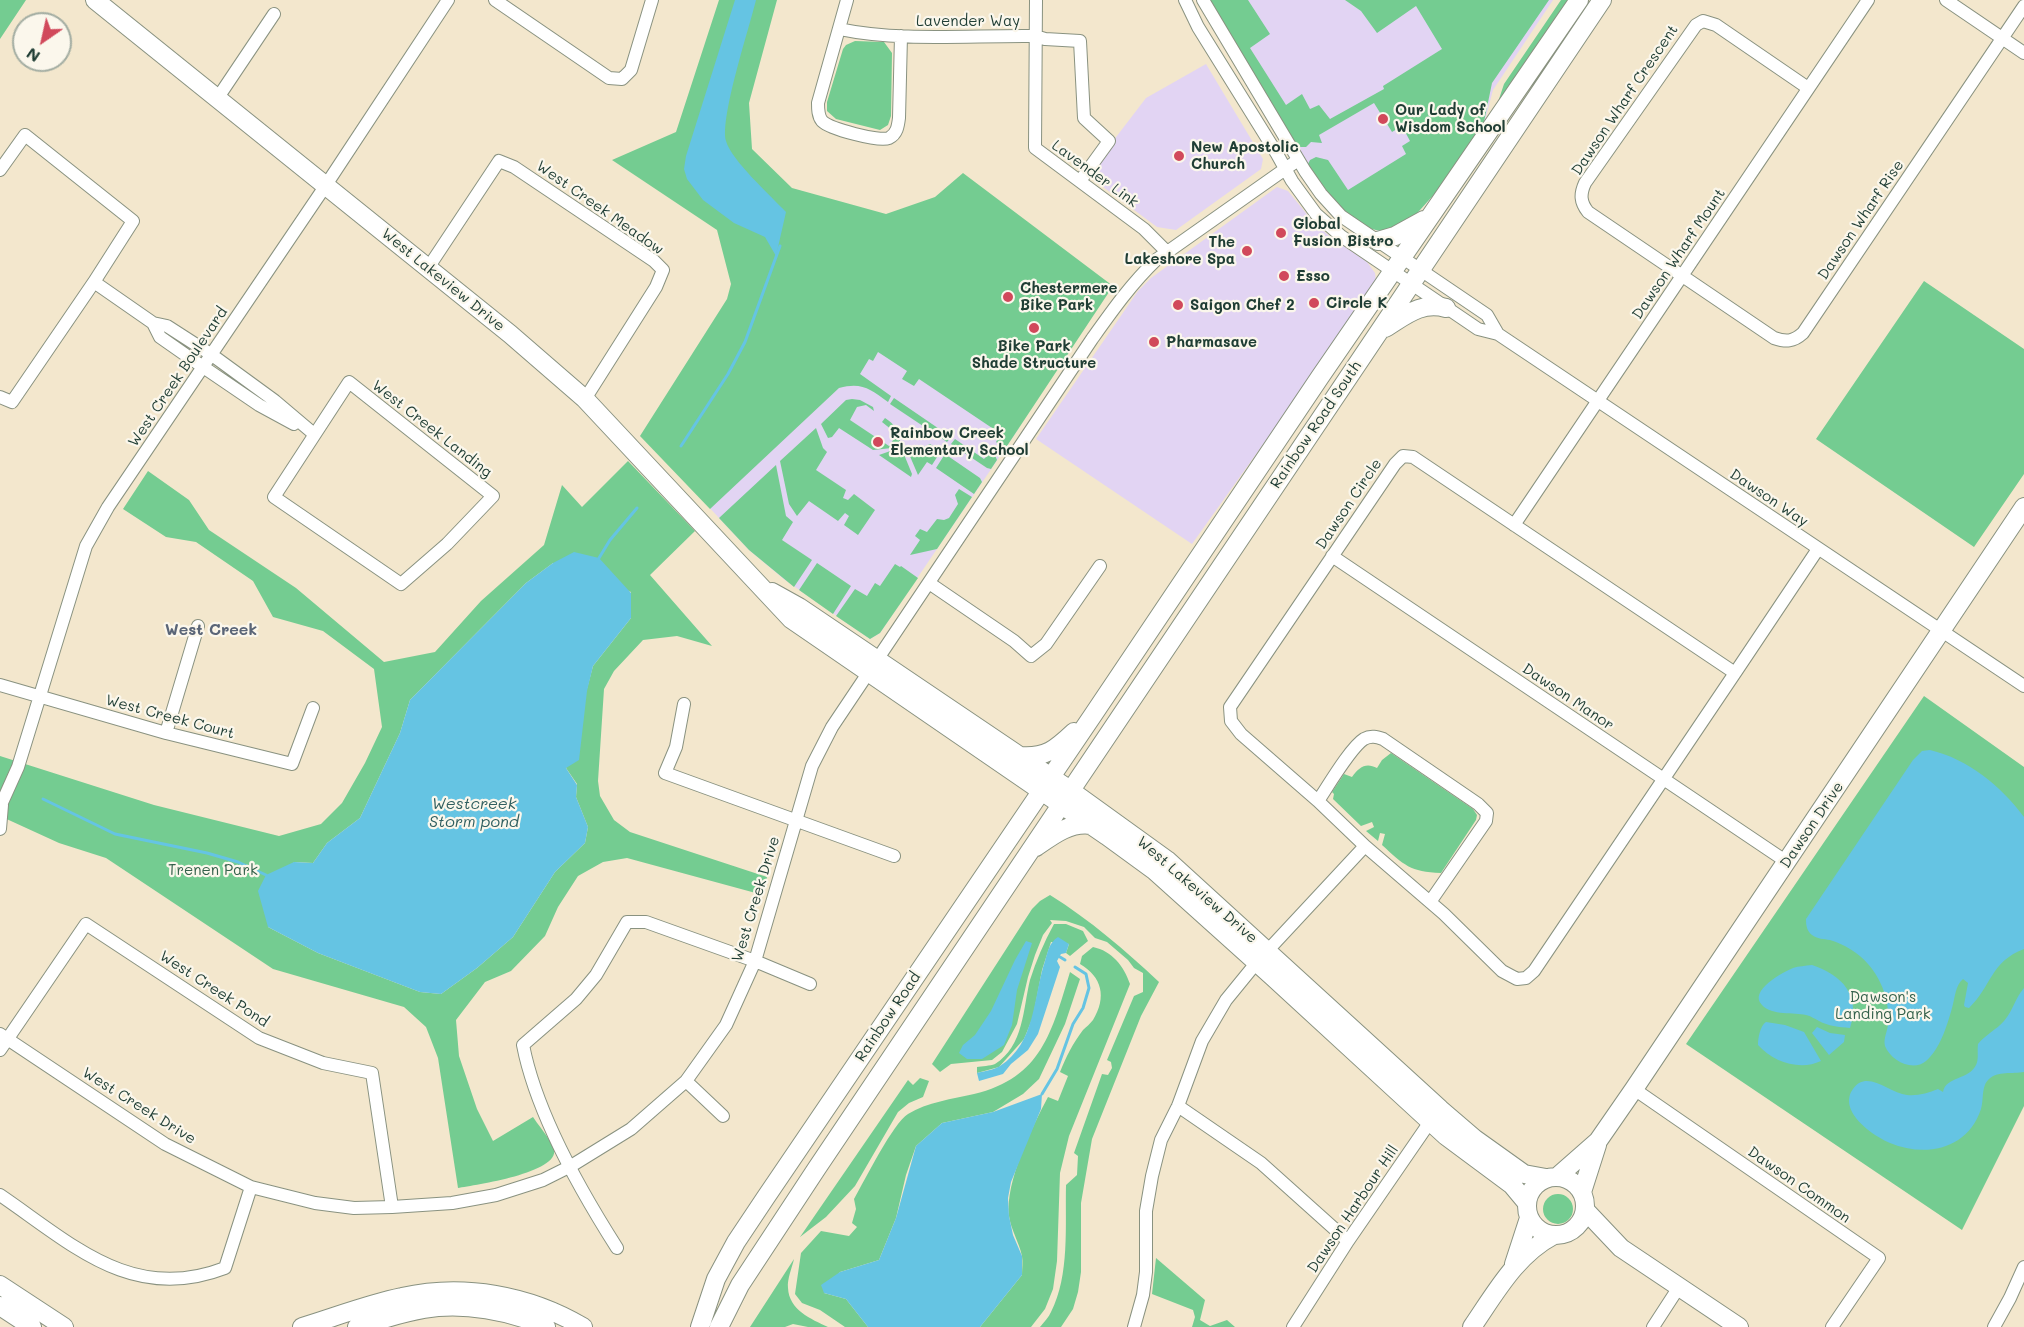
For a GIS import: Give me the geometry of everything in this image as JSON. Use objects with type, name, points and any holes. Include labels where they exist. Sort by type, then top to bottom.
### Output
[{"type":"street","name":"West Creek Boulevard","points":[[0,829],[1,806],[14,778],[41,696],[86,546],[108,507],[448,0]]},
{"type":"street","points":[[495,0],[609,78],[622,79],[631,70],[652,0]]},
{"type":"street","name":"Lavender Way","points":[[847,0],[819,97],[819,116],[822,121],[834,128],[881,140],[892,136],[898,125],[901,36]]},
{"type":"street","name":"Lavender Link","points":[[1036,0],[1035,148],[1144,229],[1167,252]]},
{"type":"street","points":[[1185,0],[1198,27],[1305,200],[1327,225],[1407,272]]},
{"type":"street","points":[[1203,0],[1298,160],[1321,194],[1341,216],[1378,241],[1407,272]]},
{"type":"street","name":"Rainbow Road South","points":[[1030,851],[1378,332],[1431,216],[1579,0]]},
{"type":"street","name":"Rainbow Road South","points":[[1093,715],[1320,377],[1407,272],[1602,0]]},
{"type":"street","name":"Dawson Wharf Mount","points":[[1514,525],[1868,0]]},
{"type":"street","points":[[1946,0],[2024,52]]},
{"type":"street","name":"West Lakeview Drive","points":[[103,2],[217,99],[510,334],[585,399],[765,589],[799,607],[872,666],[1065,798],[1167,860],[1262,956],[1435,1115],[1463,1150],[1512,1185],[1528,1210]]},
{"type":"street","name":"Dawson Wharf Rise","points":[[1682,275],[1774,338],[1789,342],[1797,338],[1803,333],[2024,6]]},
{"type":"street","points":[[217,99],[274,15]]},
{"type":"street","name":"Dawson Wharf Crescent","points":[[1682,275],[1588,212],[1581,199],[1581,190],[1585,183],[1690,31],[1703,21],[1716,25],[1808,88]]},
{"type":"street","name":"Lavender Way","points":[[839,29],[864,34],[901,36],[1035,36],[1045,39],[1080,40],[1084,118],[1109,141],[1080,181]]},
{"type":"street","points":[[0,170],[25,135],[133,221],[12,402],[0,397]]},
{"type":"street","name":"West Creek Drive","points":[[4,1037],[165,1144],[251,1187],[315,1203],[354,1208],[392,1207],[452,1203],[496,1195],[543,1180],[571,1166],[631,1129],[686,1081],[726,1025],[755,961],[812,766],[832,727],[1122,297],[1140,275],[1167,252],[1298,160]]},
{"type":"street","name":"West Creek Meadow","points":[[428,268],[499,161],[514,167],[654,261],[663,270],[656,287],[585,399]]},
{"type":"street","points":[[1378,241],[1407,230],[1431,216]]},
{"type":"street","name":"Dawson Way","points":[[1407,272],[1446,308],[1478,329],[1498,334],[2024,686]]},
{"type":"street","name":"Dawson Way","points":[[1407,272],[1487,315],[1498,334]]},
{"type":"street","points":[[94,282],[153,323],[167,326],[212,355],[276,401],[314,434]]},
{"type":"street","points":[[1378,332],[1417,309],[1432,305],[1446,308]]},
{"type":"street","points":[[153,323],[160,338],[203,368],[259,405],[314,434]]},
{"type":"street","name":"West Creek Landing","points":[[349,382],[493,496],[447,544],[402,584],[274,497],[314,434],[349,382]]},
{"type":"street","name":"Dawson Circle","points":[[1735,673],[1408,455],[1398,459],[1230,707],[1230,716],[1241,734],[1430,902],[1502,971],[1518,979],[1526,978],[1534,971],[1735,673],[1818,549]]},
{"type":"street","name":"Dawson Drive","points":[[1582,1192],[1598,1141],[2024,507]]},
{"type":"street","name":"Dawson Manor","points":[[1332,556],[1787,862]]},
{"type":"street","points":[[929,583],[1014,641],[1031,656],[1046,644],[1100,566]]},
{"type":"street","points":[[166,733],[198,626]]},
{"type":"street","name":"West Lakeview Drive","points":[[872,666],[1020,756],[1046,784]]},
{"type":"street","name":"West Creek Court","points":[[0,685],[166,733],[292,764],[313,708]]},
{"type":"street","points":[[684,704],[675,747],[665,773],[894,856]]},
{"type":"street","points":[[1020,756],[1046,754],[1061,745],[1093,715]]},
{"type":"street","name":"Rainbow Road","points":[[700,1327],[716,1280],[736,1242],[1093,715]]},
{"type":"street","points":[[1318,801],[1356,747],[1365,739],[1375,737],[1383,739],[1478,804],[1485,811],[1487,818],[1430,902]]},
{"type":"street","name":"West Lakeview Drive","points":[[1065,798],[1091,825],[1155,871],[1262,956]]},
{"type":"street","points":[[1030,851],[1063,830],[1078,825],[1091,825]]},
{"type":"street","points":[[1134,1327],[1146,1272],[1146,1211],[1161,1140],[1178,1106],[1193,1061],[1211,1022],[1262,956],[1365,846]]},
{"type":"street","name":"Rainbow Road","points":[[719,1327],[740,1285],[760,1254],[1030,851]]},
{"type":"street","points":[[617,1248],[598,1217],[541,1105],[528,1071],[523,1045],[576,999],[596,975],[627,922],[646,922],[755,961],[810,984]]},
{"type":"street","name":"West Creek Pond","points":[[4,1037],[86,924],[259,1038],[323,1063],[372,1073],[392,1207]]},
{"type":"street","points":[[0,1050],[4,1037]]},
{"type":"street","points":[[686,1081],[723,1116]]},
{"type":"street","name":"Dawson Common","points":[[1634,1089],[1879,1258],[1832,1327]]},
{"type":"street","points":[[1178,1106],[1261,1163],[1348,1241]]},
{"type":"street","name":"West Lakeview Drive","points":[[1435,1115],[1517,1170],[1532,1177],[1551,1177]]},
{"type":"street","name":"Dawson Harbour Hill","points":[[1293,1327],[1348,1241],[1435,1115]]},
{"type":"street","name":"Dawson Drive","points":[[1551,1177],[1598,1141]]},
{"type":"street","points":[[1472,1327],[1514,1266],[1534,1247],[1578,1225],[1585,1210],[1585,1201],[1582,1192],[1570,1180],[1551,1177],[1533,1188],[1514,1266]]},
{"type":"street","points":[[0,1195],[98,1262],[124,1273],[168,1280],[209,1274],[225,1268],[251,1187]]},
{"type":"street","points":[[1528,1210],[1540,1230],[1563,1233],[1621,1248]]},
{"type":"street","points":[[1585,1210],[1621,1248],[1739,1327]]},
{"type":"street","points":[[1994,1327],[2024,1266]]},
{"type":"street","points":[[0,1286],[64,1327]]},
{"type":"street","points":[[1653,1327],[1679,1287]]},
{"type":"street","points":[[357,1327],[477,1292],[511,1298],[558,1314],[583,1327]]},
{"type":"street","points":[[306,1326],[403,1297],[448,1299],[504,1313],[546,1327]]},
{"type":"street","points":[[0,1306],[32,1327]]},
{"type":"shaded area","name":"Our Lady of Wisdom School","points":[[1208,0],[1553,0],[1493,90],[1483,128],[1447,180],[1411,220],[1390,232],[1378,231],[1364,225],[1318,180]]},
{"type":"shaded area","points":[[1206,64],[1263,159],[1261,169],[1176,230],[1157,227],[1087,175],[1146,98]]},
{"type":"shaded area","points":[[1277,187],[1288,191],[1314,223],[1332,238],[1367,262],[1375,273],[1376,282],[1371,293],[1192,544],[1036,439],[1138,291],[1151,278]]},
{"type":"shaded area","name":"Rainbow Creek Elementary School","points":[[789,300],[1019,428],[880,633],[870,639],[785,580],[749,550],[706,504],[727,480]]},
{"type":"green space","points":[[0,0],[26,0],[18,12],[12,12],[12,21],[0,39]]},
{"type":"green space","points":[[719,0],[777,0],[749,103],[752,149],[792,188],[886,214],[935,197],[963,173],[1113,286],[1007,446],[1001,446],[996,442],[1001,434],[919,379],[914,386],[902,379],[907,371],[878,352],[873,361],[869,359],[860,374],[891,396],[888,402],[876,393],[860,386],[839,388],[710,509],[640,436],[727,299],[731,284],[717,230],[612,160],[676,132]]},
{"type":"green space","points":[[1208,0],[1248,0],[1270,34],[1250,48],[1286,105],[1302,94],[1310,109],[1319,105],[1330,119],[1384,89],[1383,86],[1442,49],[1416,6],[1377,33],[1361,11],[1345,0],[1549,0],[1492,83],[1484,122],[1479,134],[1447,180],[1406,224],[1403,221],[1390,230],[1377,230],[1363,225],[1349,215],[1336,202],[1308,164],[1316,157],[1328,160],[1348,190],[1406,154],[1402,146],[1410,141],[1402,126],[1392,132],[1374,103],[1319,135],[1322,143],[1311,142],[1306,147],[1298,147]]},
{"type":"green space","points":[[1561,0],[1570,0],[1497,105],[1504,84]]},
{"type":"green space","points":[[855,41],[884,42],[892,53],[891,116],[888,125],[880,130],[836,119],[827,111],[827,102],[843,49]]},
{"type":"green space","points":[[1924,281],[2024,349],[2024,474],[1974,547],[1816,439]]},
{"type":"green space","points":[[894,398],[951,437],[947,442],[890,404]]},
{"type":"green space","points":[[846,400],[860,400],[873,407],[874,411],[866,405],[857,407],[850,420],[889,446],[897,434],[882,422],[885,418],[896,428],[900,441],[892,448],[873,450],[839,428],[832,437],[828,438],[821,424]]},
{"type":"green space","points":[[816,428],[823,448],[827,452],[816,470],[846,490],[843,498],[848,500],[854,494],[875,510],[858,535],[844,525],[849,516],[845,513],[838,521],[809,501],[797,516],[789,504],[780,461]]},
{"type":"green space","points":[[955,439],[984,459],[990,452],[997,460],[991,469],[987,468],[951,444]]},
{"type":"green space","points":[[930,444],[941,451],[932,465],[927,462],[918,475],[909,454]]},
{"type":"green space","points":[[901,449],[903,452],[912,474],[911,477],[879,455]]},
{"type":"green space","points":[[945,454],[980,478],[982,482],[974,494],[936,468]]},
{"type":"green space","name":"Trenen Park","points":[[628,461],[695,531],[650,575],[712,646],[677,636],[643,640],[614,671],[604,689],[598,781],[600,796],[614,820],[630,832],[767,877],[763,895],[627,858],[603,862],[578,876],[558,907],[545,936],[511,971],[485,982],[456,1020],[459,1056],[477,1109],[493,1141],[533,1117],[553,1146],[552,1157],[544,1165],[531,1171],[497,1181],[458,1188],[438,1058],[426,1027],[404,1007],[273,969],[106,858],[59,843],[0,816],[0,756],[154,805],[279,836],[321,824],[342,803],[365,763],[382,727],[374,669],[323,631],[273,617],[253,581],[196,542],[166,537],[123,509],[148,471],[189,500],[209,530],[296,588],[384,662],[435,652],[481,601],[544,545],[562,485],[582,507]],"holes":[[[553,563],[631,592],[631,618],[593,666],[566,768],[577,784],[576,797],[588,827],[585,843],[555,872],[513,937],[477,968],[441,994],[420,992],[318,953],[268,927],[294,862],[313,863],[327,843],[360,818],[400,733],[410,700],[526,583]]]},
{"type":"green space","points":[[776,465],[786,516],[793,522],[782,540],[812,560],[794,587],[749,550],[719,518]]},
{"type":"green space","points":[[959,489],[972,497],[937,549],[910,555],[920,540],[915,536],[920,529],[927,532],[937,519],[949,518],[958,504],[955,495]]},
{"type":"green space","points":[[817,563],[851,586],[833,614],[799,590]]},
{"type":"green space","points":[[895,564],[918,578],[880,633],[870,639],[836,616],[855,589],[867,596],[875,583],[880,586]]},
{"type":"green space","name":"Dawson's Landing Park","points":[[1924,696],[2024,767],[2024,1106],[1962,1230],[1686,1044]]},
{"type":"green space","points":[[1391,753],[1473,809],[1477,815],[1441,873],[1422,871],[1402,862],[1382,845],[1385,834],[1380,833],[1378,841],[1366,831],[1374,827],[1372,822],[1361,826],[1333,799],[1332,792],[1344,774],[1352,777],[1363,766],[1369,765],[1377,768],[1382,760]]},
{"type":"green space","points":[[1050,895],[1107,936],[1159,982],[1141,1016],[1092,1139],[1081,1203],[1081,1272],[1078,1292],[1073,1309],[1061,1327],[1040,1327],[1050,1314],[1057,1298],[1064,1266],[1066,1185],[1077,1175],[1078,1156],[1074,1153],[1102,1074],[1108,1075],[1112,1068],[1111,1062],[1107,1060],[1134,996],[1143,992],[1143,973],[1134,968],[1107,942],[1095,938],[1084,927],[1066,921],[1050,920],[1052,923],[1043,935],[1028,977],[1017,1024],[1002,1052],[992,1060],[951,1064],[940,1072],[932,1064],[1032,909]]},
{"type":"green space","points":[[1054,924],[1066,924],[1083,931],[1088,941],[1070,956],[1066,953],[1069,944],[1051,942],[1042,970],[1033,1017],[1024,1039],[999,1067],[977,1073],[977,1067],[995,1064],[1012,1047],[1021,1026],[1032,973]]},
{"type":"green space","points":[[1093,947],[1106,952],[1116,960],[1130,984],[1069,1136],[1060,1173],[1057,1261],[1053,1289],[1045,1309],[1031,1327],[980,1327],[1022,1275],[1022,1256],[1009,1216],[1011,1187],[1021,1155],[1048,1097],[1058,1101],[1068,1076],[1060,1072],[1067,1056],[1079,1035],[1097,1012],[1101,996],[1100,988],[1093,975],[1080,964],[1082,956]]},
{"type":"green space","points":[[1070,972],[1080,979],[1065,1024],[1039,1079],[1023,1094],[993,1112],[942,1123],[916,1146],[906,1175],[896,1218],[879,1260],[840,1272],[824,1293],[846,1299],[868,1327],[845,1327],[820,1310],[802,1303],[795,1294],[801,1253],[821,1231],[849,1236],[857,1227],[852,1223],[856,1209],[854,1199],[887,1140],[902,1119],[908,1114],[940,1101],[997,1087],[1030,1064],[1050,1032]]},
{"type":"green space","points":[[920,1078],[929,1081],[923,1097],[909,1103],[898,1112],[855,1186],[826,1217],[800,1237],[908,1080],[913,1085]]},
{"type":"green space","points":[[1558,1194],[1564,1195],[1572,1203],[1572,1215],[1564,1223],[1558,1224],[1552,1223],[1544,1215],[1543,1209],[1544,1203],[1552,1195]]},
{"type":"green space","points":[[1156,1258],[1205,1300],[1200,1320],[1210,1326],[1227,1320],[1235,1327],[1192,1327],[1195,1317],[1193,1310],[1152,1294]]},
{"type":"green space","points":[[794,1259],[788,1285],[792,1302],[802,1313],[828,1327],[793,1324],[785,1327],[750,1327]]},
{"type":"water","points":[[735,0],[756,0],[731,93],[725,129],[726,141],[743,168],[786,212],[776,256],[765,237],[734,223],[703,200],[687,179],[684,169],[686,156]]},
{"type":"water","name":"Westcreek Storm pond","points":[[574,552],[599,558],[631,593],[631,618],[593,666],[587,691],[579,760],[566,768],[577,785],[576,797],[588,827],[585,843],[555,872],[513,937],[477,968],[441,994],[420,992],[318,953],[268,927],[258,891],[266,875],[294,862],[313,863],[327,843],[360,818],[400,733],[410,700],[526,583],[553,563]]},
{"type":"water","points":[[1930,750],[1957,760],[1983,775],[2024,817],[2024,949],[2004,961],[1969,1008],[1964,1005],[1968,983],[1963,979],[1960,982],[1939,1044],[1926,1061],[1909,1065],[1897,1060],[1885,1046],[1888,1007],[1881,984],[1873,970],[1851,949],[1812,935],[1807,928],[1806,919],[1913,760],[1922,751]]},
{"type":"water","points":[[1058,937],[1069,944],[1066,953],[1061,954],[1057,961],[1060,967],[1038,1034],[1028,1050],[1003,1074],[979,1081],[977,1073],[1000,1066],[1021,1045],[1032,1018],[1048,951]]},
{"type":"water","points":[[1026,941],[1032,943],[1017,990],[1012,1025],[1004,1045],[982,1059],[967,1059],[959,1053],[963,1045],[975,1035],[991,1011]]},
{"type":"water","points":[[1812,965],[1832,974],[1851,996],[1853,1016],[1850,1028],[1826,1024],[1806,1015],[1771,1011],[1762,1005],[1759,1000],[1760,994],[1769,983],[1793,968]]},
{"type":"water","points":[[2024,988],[2024,1072],[1992,1076],[1986,1082],[1981,1109],[1975,1123],[1956,1141],[1944,1147],[1931,1149],[1918,1150],[1904,1147],[1884,1140],[1856,1119],[1849,1100],[1852,1091],[1859,1083],[1871,1082],[1907,1095],[1927,1093],[1938,1089],[1943,1092],[1948,1083],[1973,1070],[1978,1058],[1978,1044],[2004,1021]]},
{"type":"water","points":[[1766,1022],[1785,1025],[1804,1032],[1821,1061],[1796,1065],[1771,1056],[1758,1045],[1761,1029]]},
{"type":"water","points":[[1817,1027],[1830,1033],[1845,1035],[1844,1042],[1829,1055],[1812,1033]]},
{"type":"water","points":[[1042,1094],[1041,1109],[1011,1182],[1008,1198],[1013,1235],[1022,1256],[1022,1275],[980,1327],[868,1327],[846,1299],[824,1293],[821,1285],[840,1272],[879,1260],[896,1218],[916,1146],[942,1123],[993,1112]]},
{"type":"waterway","points":[[681,446],[728,374],[745,342],[780,246]]},
{"type":"waterway","points":[[599,558],[610,540],[637,508]]},
{"type":"waterway","points":[[43,799],[115,834],[207,853],[238,862],[266,875]]},
{"type":"waterway","points":[[1060,957],[1065,960]]},
{"type":"waterway","points":[[1042,1094],[1057,1069],[1089,988],[1086,974],[1075,967]]},
{"type":"place","name":"Our Lady of Wisdom School","points":[[1383,119]]},
{"type":"place","name":"New Apostolic Church","points":[[1179,156]]},
{"type":"place","name":"Global Fusion Bistro","points":[[1281,233]]},
{"type":"place","name":"The Lakeshore Spa","points":[[1247,251]]},
{"type":"place","name":"Esso","points":[[1284,276]]},
{"type":"place","name":"Chestermere Bike Park","points":[[1008,297]]},
{"type":"place","name":"Circle K","points":[[1314,303]]},
{"type":"place","name":"Saigon Chef 2","points":[[1178,305]]},
{"type":"place","name":"Bike Park Shade Structure","points":[[1034,328]]},
{"type":"place","name":"Pharmasave","points":[[1154,342]]},
{"type":"place","name":"Rainbow Creek Elementary School","points":[[878,442]]},
{"type":"district","name":"West Creek","points":[[211,630]]}]
